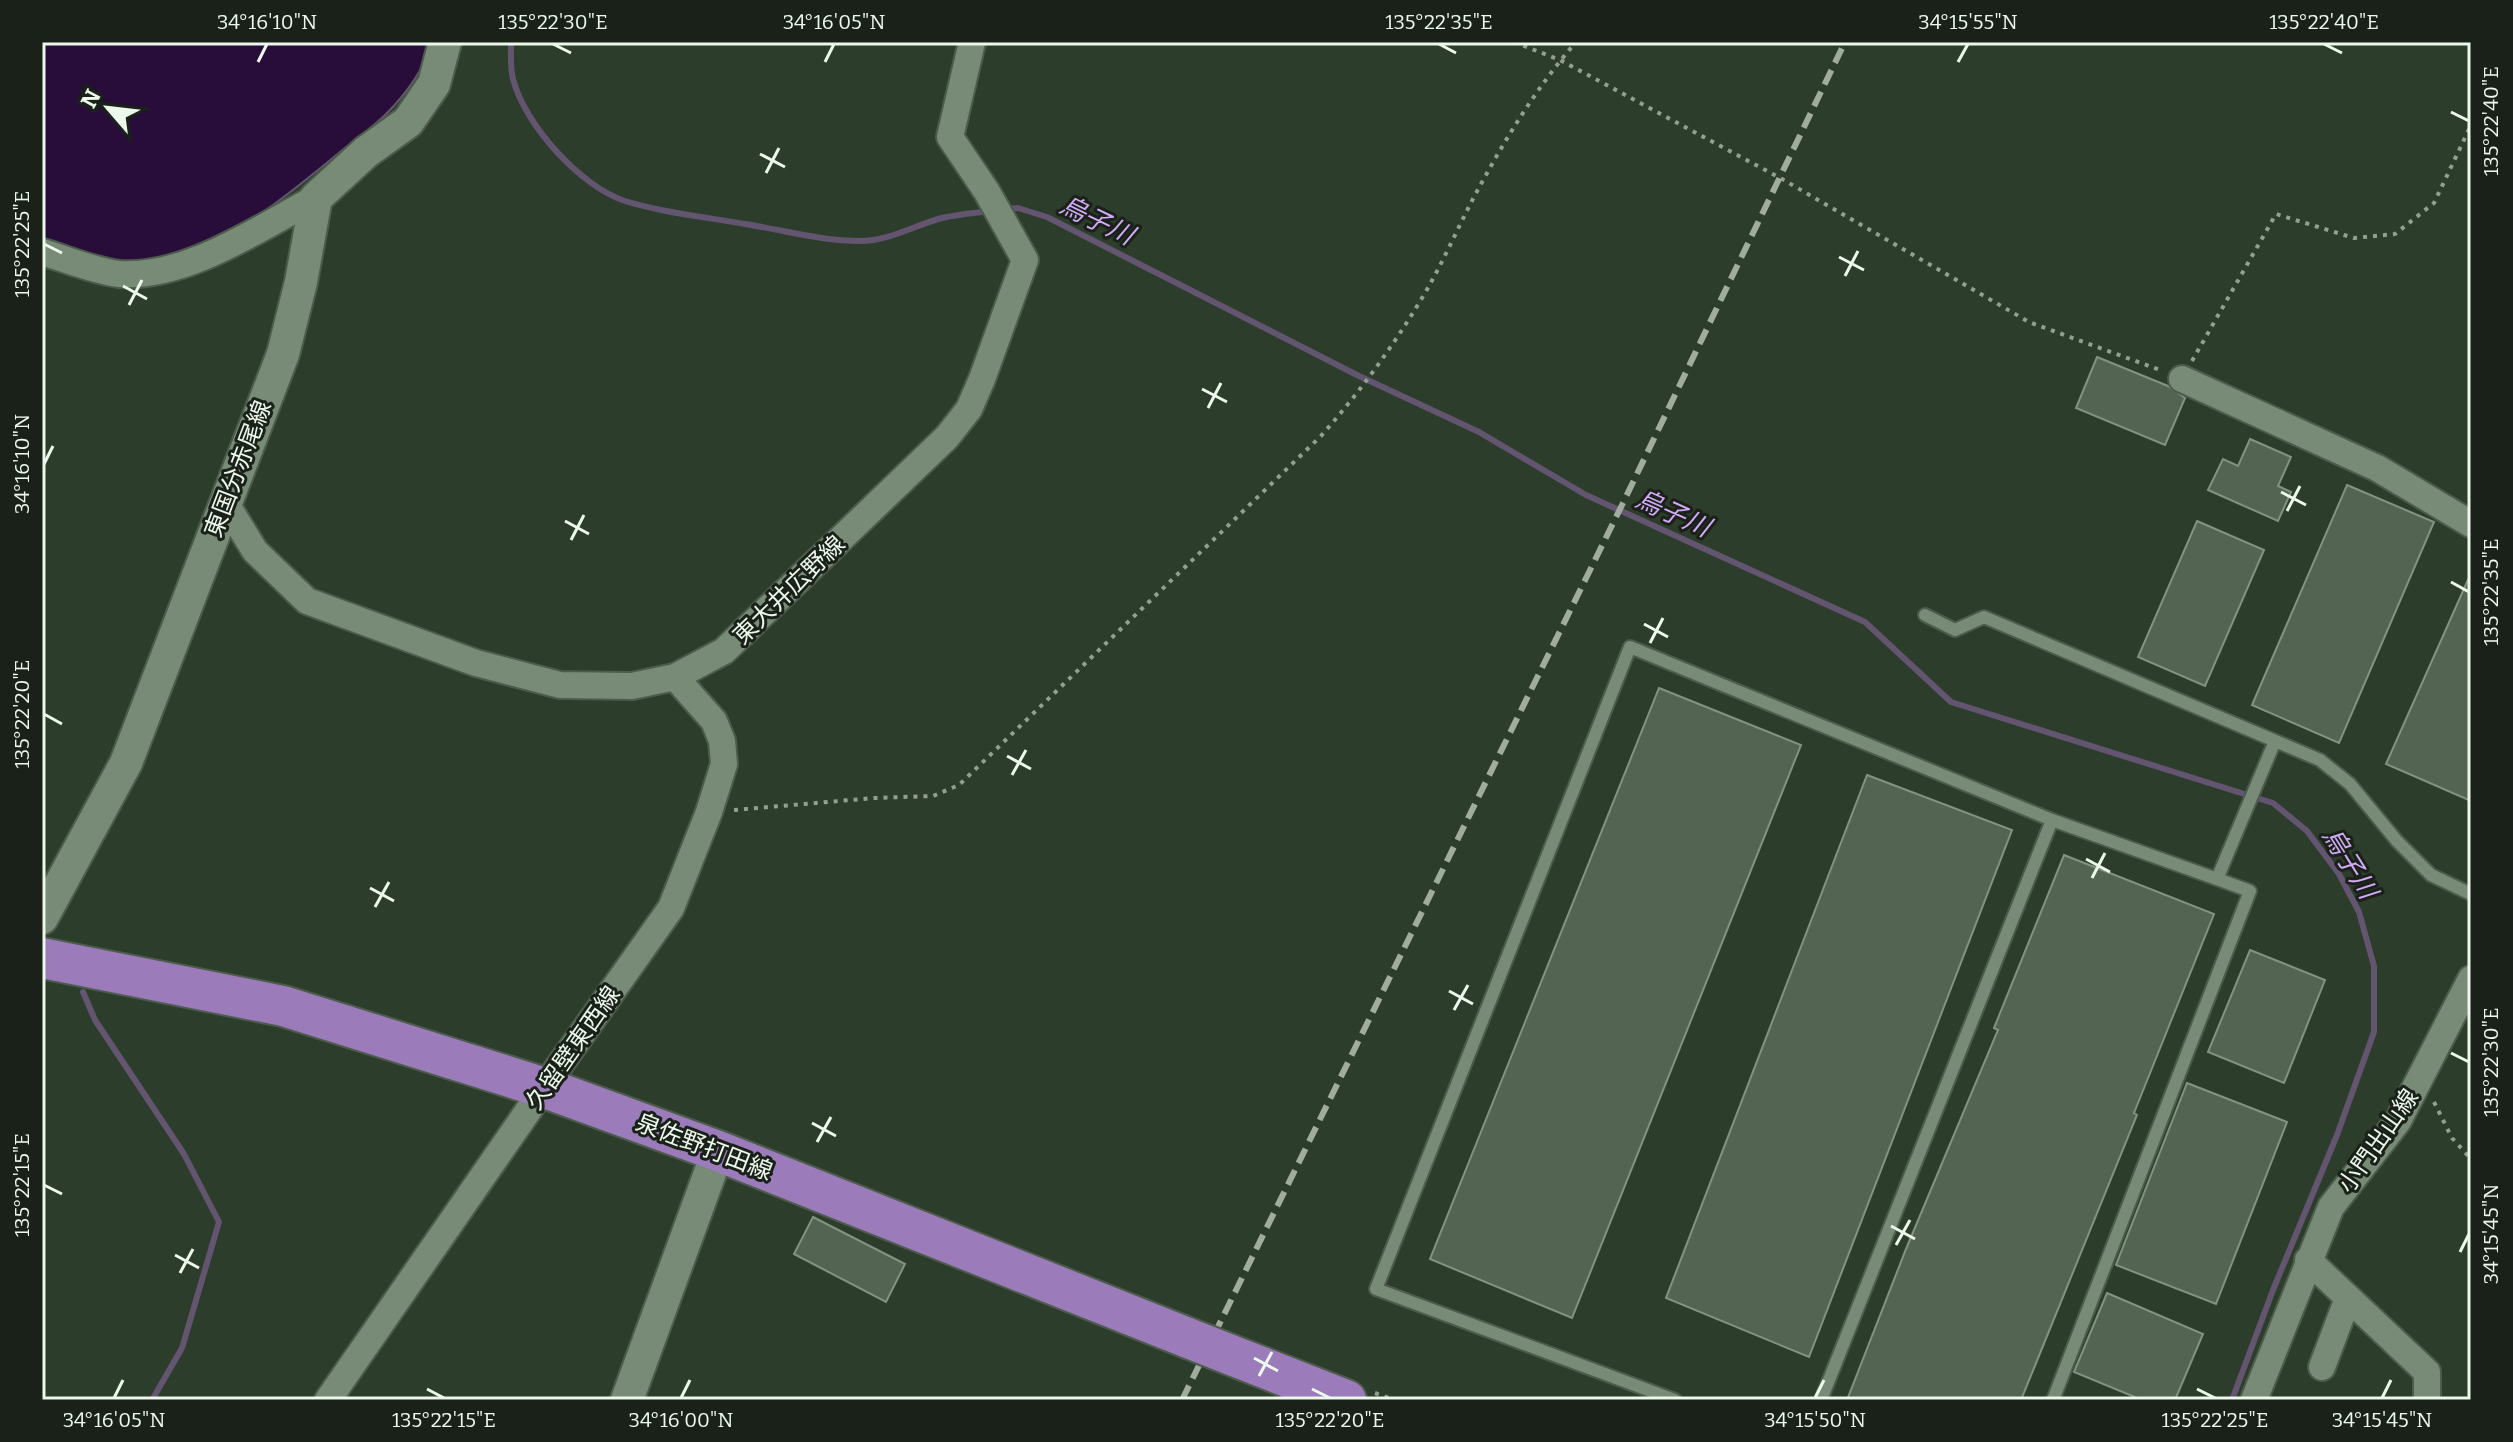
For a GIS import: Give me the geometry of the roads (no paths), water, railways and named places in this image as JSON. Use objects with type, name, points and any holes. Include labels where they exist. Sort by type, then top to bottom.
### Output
[{"type":"main road","name":"泉佐野打田線","points":[[42,958],[283,1006],[545,1088],[718,1151],[1346,1400]]},
{"type":"street","points":[[42,252],[116,274],[148,274],[206,256],[316,198],[366,152],[408,122],[434,84],[445,42]]},
{"type":"street","name":"東大井広野線","points":[[225,502],[255,551],[307,601],[476,663],[560,685],[632,686],[675,677],[724,651],[947,437],[969,409],[1016,291],[1025,260],[987,192],[950,137],[972,42]]},
{"type":"street","name":"東国分赤尾線","points":[[42,918],[126,763],[283,354],[301,282],[316,198]]},
{"type":"street","points":[[2182,379],[2377,468],[2471,524]]},
{"type":"street","name":"久留壁東西線","points":[[328,1400],[671,908],[709,812],[724,764],[722,741],[714,721],[675,677]]},
{"type":"street","name":"小門出山線","points":[[2254,1400],[2331,1207],[2398,1121],[2471,979]]},
{"type":"street","points":[[627,1400],[718,1151]]},
{"type":"street","points":[[2308,1260],[2427,1372],[2427,1400]]},
{"type":"street","points":[[2322,1367],[2348,1298]]},
{"type":"lane","points":[[1925,615],[1955,630],[1984,617],[2320,760],[2350,784],[2397,841],[2431,875],[2471,894]]},
{"type":"lane","points":[[1675,1400],[1376,1289],[1630,647],[2052,820],[2250,891],[2053,1400]]},
{"type":"lane","points":[[2217,879],[2275,741]]},
{"type":"lane","points":[[1821,1400],[2052,820]]},
{"type":"waterway","name":"烏子川","points":[[511,42],[513,79],[519,97],[542,134],[590,182],[625,201],[802,235],[860,241],[892,236],[942,218],[991,211]]},
{"type":"waterway","name":"烏子川","points":[[1006,209],[1018,208],[1047,217],[1357,375],[1479,432],[1586,495],[1865,622],[1951,702],[2273,803],[2307,831],[2339,874],[2359,912],[2374,966],[2374,1032],[2337,1135],[2273,1290],[2232,1400]]},
{"type":"waterway","points":[[83,992],[95,1020],[184,1154],[219,1222],[182,1348],[152,1400]]},
{"type":"railway","points":[[1182,1400],[1622,505],[1845,42]]}]
